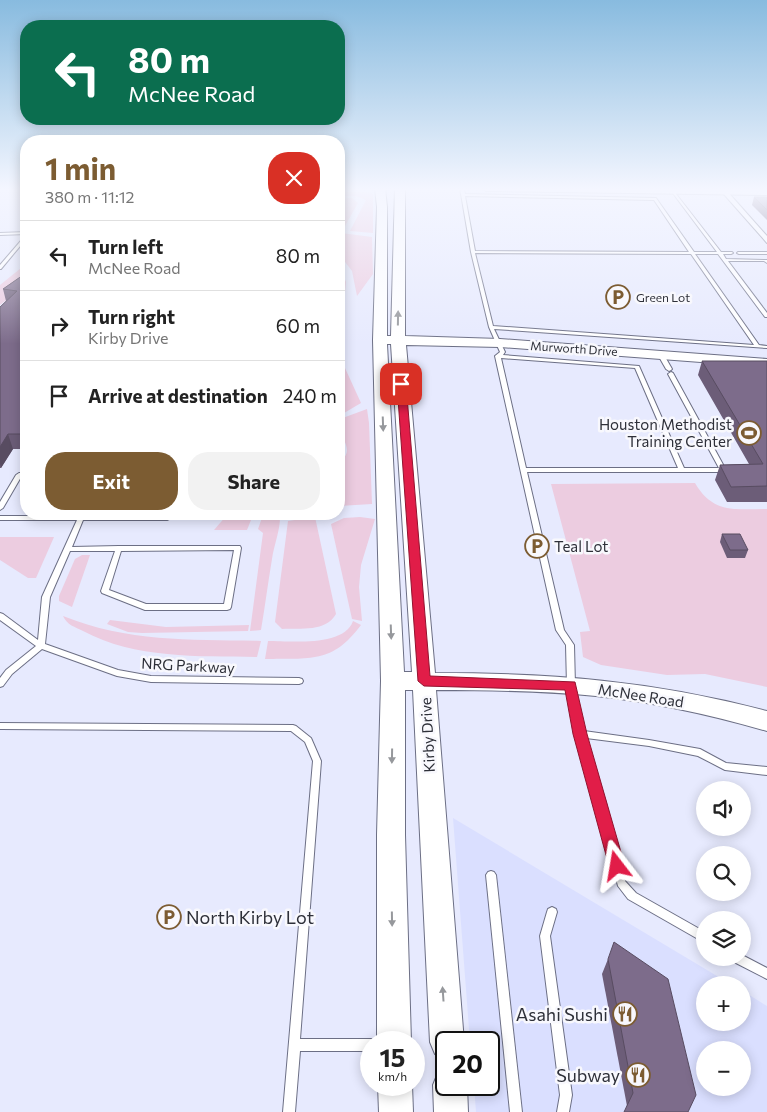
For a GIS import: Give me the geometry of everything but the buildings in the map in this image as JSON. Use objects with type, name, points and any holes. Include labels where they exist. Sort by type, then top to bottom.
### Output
[{"type":"main road","name":"Kirby Drive","points":[[387,240],[390,261]]},
{"type":"main road","name":"Kirby Drive","points":[[393,240],[390,261],[384,470],[393,680],[391,835],[394,1031]]},
{"type":"main road","name":"Kirby Drive","points":[[389,340],[408,470],[424,681],[446,1031]]},
{"type":"main road","name":"Murworth Drive","points":[[389,340],[499,349],[661,355],[767,363]]},
{"type":"main road","points":[[384,470],[408,470]]},
{"type":"main road","name":"McNee Road","points":[[393,680],[571,686],[624,691],[676,700],[767,721]]},
{"type":"main road","points":[[395,1096],[396,1112]]},
{"type":"main road","points":[[451,1096],[452,1112]]},
{"type":"lane","points":[[471,240],[491,327],[499,349],[560,630],[570,645],[571,686],[580,734],[625,889],[632,896],[696,933]]},
{"type":"lane","points":[[684,240],[757,346]]},
{"type":"lane","points":[[711,240],[767,316]]},
{"type":"lane","points":[[0,268],[20,244]]},
{"type":"lane","points":[[473,252],[731,253]]},
{"type":"lane","points":[[740,253],[767,253]]},
{"type":"lane","points":[[726,260],[765,260],[767,262]]},
{"type":"lane","points":[[491,327],[767,347]]},
{"type":"lane","points":[[499,349],[637,367],[682,470]]},
{"type":"lane","points":[[524,470],[724,470],[661,355]]},
{"type":"lane","points":[[0,508],[20,475]]},
{"type":"lane","points":[[0,518],[20,518]]},
{"type":"lane","points":[[0,684],[9,672],[41,646],[46,597],[80,520]]},
{"type":"lane","points":[[68,549],[120,548],[238,548],[227,607],[145,607],[105,591],[120,548]]},
{"type":"lane","name":"NRG Parkway","points":[[0,616],[41,646],[118,673],[151,679],[299,681]]},
{"type":"lane","points":[[0,726],[293,728],[308,740],[317,761],[289,1112]]},
{"type":"lane","points":[[580,734],[650,742],[700,753],[725,766],[767,771]]},
{"type":"lane","points":[[491,874],[516,1112]]},
{"type":"lane","points":[[552,912],[544,936],[566,1095],[563,1112]]},
{"type":"lane","points":[[751,965],[767,974]]},
{"type":"lane","points":[[294,1045],[360,1045]]},
{"type":"shaded area","points":[[345,240],[372,240],[373,274],[357,296],[352,271],[345,262]]},
{"type":"shaded area","points":[[20,269],[20,290],[0,305],[0,285]]},
{"type":"shaded area","points":[[345,368],[361,403],[345,412]]},
{"type":"shaded area","points":[[367,409],[372,504],[345,506],[345,456],[347,448],[345,442],[345,417]]},
{"type":"shaded area","points":[[695,483],[709,500],[717,505],[735,509],[767,509],[767,687],[705,674],[667,675],[601,665],[583,657],[580,632],[590,631],[551,484]]},
{"type":"shaded area","points":[[345,518],[375,519],[361,565],[359,587],[362,621],[352,619],[331,524],[345,520]]},
{"type":"shaded area","points":[[223,520],[251,520],[247,530],[214,530]]},
{"type":"shaded area","points":[[261,520],[280,520],[261,630],[250,631],[263,533],[258,529]]},
{"type":"shaded area","points":[[316,520],[336,614],[326,624],[305,629],[282,629],[275,622],[288,521]]},
{"type":"shaded area","points":[[0,537],[54,537],[36,578],[28,578],[0,560]]},
{"type":"shaded area","points":[[82,555],[90,555],[72,607],[59,601],[59,596],[75,559]]},
{"type":"shaded area","points":[[63,616],[88,625],[137,635],[161,638],[261,641],[257,657],[168,654],[124,647],[103,640],[67,622]]},
{"type":"shaded area","points":[[110,620],[166,627],[249,625],[248,631],[142,633],[128,632],[107,624]]},
{"type":"shaded area","points":[[353,621],[361,625],[350,638],[330,653],[308,658],[265,659],[268,641],[303,642],[328,639],[348,629]]},
{"type":"shaded area","points":[[453,818],[696,963],[696,966],[700,966],[717,976],[696,976],[696,1031],[751,1031],[751,996],[767,1006],[767,1112],[476,1112],[475,1096],[500,1096],[500,1031],[469,1031]]},
{"type":"place","name":"Green Lot","points":[[618,297]]},
{"type":"place","name":"Houston Methodist Training Center","points":[[749,433]]},
{"type":"place","name":"Teal Lot","points":[[537,546]]},
{"type":"place","name":"North Kirby Lot","points":[[169,917]]},
{"type":"place","name":"Asahi Sushi","points":[[625,1014]]},
{"type":"place","name":"Subway","points":[[638,1075]]},
{"type":"route","points":[[401,384],[424,681],[502,682],[571,686],[580,734],[601,803],[617,866]]}]
